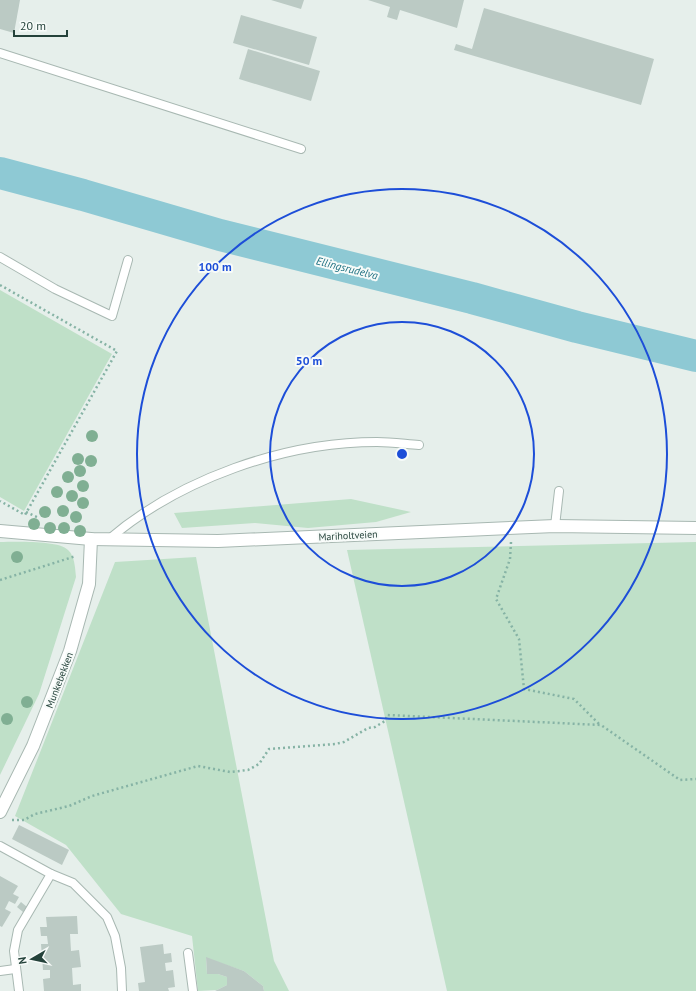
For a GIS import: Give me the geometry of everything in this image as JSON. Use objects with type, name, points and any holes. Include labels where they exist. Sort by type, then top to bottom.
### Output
[{"type":"street","name":"Mariholtveien","points":[[0,531],[108,540],[218,541],[555,526],[696,528]]},
{"type":"street","name":"Munkebekken","points":[[4,816],[70,651],[89,584],[91,539]]},
{"type":"lane","points":[[0,53],[301,149]]},
{"type":"lane","points":[[0,257],[55,289],[112,316],[128,260]]},
{"type":"lane","points":[[108,540],[142,512],[164,500],[185,489],[248,464],[290,452],[332,445],[378,442],[419,446]]},
{"type":"lane","points":[[555,526],[559,491]]},
{"type":"lane","points":[[0,846],[50,874],[73,883],[107,917],[115,936],[121,968],[122,991]]},
{"type":"lane","points":[[19,991],[14,952],[18,930],[50,874]]},
{"type":"lane","points":[[188,953],[192,991]]},
{"type":"lane","points":[[0,971],[15,969]]},
{"type":"path","points":[[0,285],[117,351],[25,515],[0,501]]},
{"type":"path","points":[[512,528],[510,558],[496,599],[519,639],[524,689],[574,699],[601,725],[680,780],[696,779]]},
{"type":"path","points":[[0,580],[90,552]]},
{"type":"path","points":[[4,816],[24,820],[35,814],[69,806],[92,796],[198,766],[230,772],[248,770],[259,764],[270,749],[344,742],[368,728],[375,727],[385,721],[387,715],[601,725]]},
{"type":"green space","points":[[0,290],[112,354],[24,511],[0,497]]},
{"type":"green space","points":[[351,499],[411,512],[376,522],[308,528],[255,523],[182,528],[174,513]]},
{"type":"green space","points":[[0,542],[36,542],[63,547],[68,550],[72,556],[76,577],[39,694],[0,775]]},
{"type":"green space","points":[[696,542],[696,991],[447,991],[347,550]]},
{"type":"green space","points":[[196,557],[274,961],[289,991],[264,991],[263,986],[244,971],[206,958],[207,974],[218,974],[227,977],[227,985],[217,990],[198,991],[192,936],[121,914],[66,845],[15,816],[115,562]]},
{"type":"building","points":[[0,0],[20,0],[14,33],[0,29]]},
{"type":"building","points":[[271,0],[304,0],[301,9]]},
{"type":"building","points":[[368,0],[464,0],[457,28],[400,10],[397,20],[387,17],[390,7]]},
{"type":"building","points":[[484,8],[654,59],[641,105],[454,50],[456,44],[472,49]]},
{"type":"building","points":[[241,15],[317,37],[309,65],[233,43]]},
{"type":"building","points":[[248,49],[320,71],[311,101],[239,79]]},
{"type":"building","points":[[19,825],[69,850],[62,865],[12,839]]},
{"type":"building","points":[[0,876],[18,886],[13,894],[19,897],[15,904],[9,901],[5,909],[11,912],[2,927],[0,926]]},
{"type":"building","points":[[21,902],[27,907],[23,912],[17,907]]},
{"type":"building","points":[[77,916],[78,934],[70,934],[71,951],[79,950],[81,967],[72,968],[73,985],[81,984],[81,991],[44,991],[43,979],[50,978],[50,970],[43,970],[41,944],[48,944],[47,936],[41,936],[40,927],[47,927],[46,917]]},
{"type":"building","points":[[163,944],[164,954],[171,953],[172,962],[165,963],[166,971],[173,970],[175,987],[168,988],[169,991],[139,991],[138,983],[145,982],[140,947]]},
{"type":"building","points":[[206,957],[244,971],[263,986],[264,991],[215,991],[227,985],[227,977],[218,974],[207,974]]},
{"type":"waterway","name":"Ellingsrudelva","points":[[0,173],[83,195],[220,235],[472,298],[577,327],[696,356]]}]
